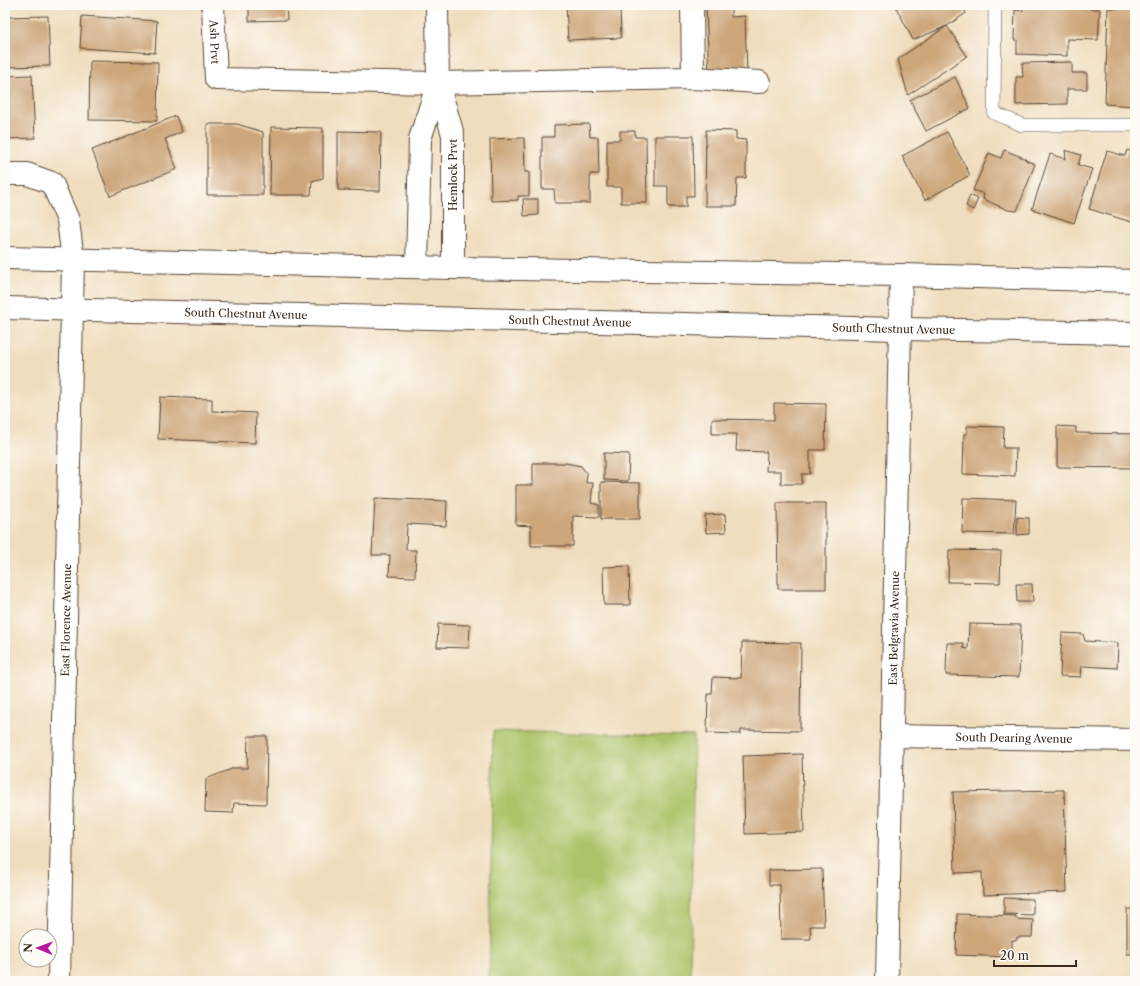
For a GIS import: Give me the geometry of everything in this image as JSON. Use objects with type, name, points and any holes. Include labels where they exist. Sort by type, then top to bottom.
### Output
[{"type":"street","name":"Ash Prvt","points":[[213,5],[216,79],[438,83]]},
{"type":"street","name":"Hemlock Prvt","points":[[437,5],[438,83],[453,135],[453,268]]},
{"type":"street","points":[[692,5],[693,78]]},
{"type":"street","points":[[438,83],[693,78],[759,82]]},
{"type":"street","name":"Hemlock Prvt","points":[[417,267],[420,139],[438,83]]},
{"type":"street","name":"East Florence Avenue","points":[[5,174],[27,174],[52,183],[68,220],[73,260],[59,981]]},
{"type":"street","points":[[5,258],[453,268],[901,275],[1135,281]]},
{"type":"street","name":"East Belgravia Avenue","points":[[887,981],[901,275]]},
{"type":"street","name":"South Chestnut Avenue","points":[[5,308],[1135,333]]},
{"type":"street","name":"South Dearing Avenue","points":[[892,736],[1135,740]]},
{"type":"lane","points":[[995,5],[994,113],[1022,125],[1135,125]]},
{"type":"green space","points":[[493,731],[694,736],[690,981],[489,981]]},
{"type":"building","points":[[89,5],[135,5],[135,7],[89,7]]},
{"type":"building","points":[[249,5],[286,5],[287,20],[249,21]]},
{"type":"building","points":[[513,5],[551,5],[551,6],[513,7]]},
{"type":"building","points":[[566,5],[620,5],[621,38],[568,40]]},
{"type":"building","points":[[731,5],[731,17],[745,16],[747,74],[709,75],[706,6]]},
{"type":"building","points":[[899,5],[962,5],[966,13],[947,26],[913,40],[896,7]]},
{"type":"building","points":[[1023,5],[1088,5],[1090,9],[1100,9],[1098,40],[1067,39],[1067,56],[1017,54],[1017,40],[1014,40],[1015,10],[1023,11]]},
{"type":"building","points":[[1108,8],[1135,9],[1135,106],[1105,104]]},
{"type":"building","points":[[48,16],[50,66],[5,67],[5,17]]},
{"type":"building","points":[[82,16],[157,21],[155,53],[80,48]]},
{"type":"building","points":[[947,26],[967,56],[908,95],[898,59]]},
{"type":"building","points":[[90,61],[158,62],[157,121],[89,120]]},
{"type":"building","points":[[1072,62],[1072,73],[1087,73],[1087,89],[1067,89],[1067,104],[1016,105],[1016,77],[1023,77],[1022,63]]},
{"type":"building","points":[[32,75],[35,138],[5,139],[5,76]]},
{"type":"building","points":[[955,77],[970,108],[926,131],[910,100]]},
{"type":"building","points":[[176,116],[182,132],[165,139],[177,169],[110,196],[92,150]]},
{"type":"building","points":[[207,124],[237,124],[263,132],[263,195],[207,195]]},
{"type":"building","points":[[589,124],[590,137],[598,137],[599,174],[590,174],[590,203],[555,203],[554,189],[542,189],[542,137],[554,137],[554,125]]},
{"type":"building","points":[[271,127],[323,128],[323,178],[312,181],[311,195],[270,195]]},
{"type":"building","points":[[706,130],[736,131],[736,139],[746,140],[746,178],[737,178],[736,206],[705,206]]},
{"type":"building","points":[[338,131],[381,132],[380,191],[338,190]]},
{"type":"building","points":[[620,131],[635,131],[635,137],[646,137],[647,203],[621,203],[621,187],[607,187],[607,140],[620,140]]},
{"type":"building","points":[[947,132],[970,175],[925,200],[902,156]]},
{"type":"building","points":[[655,136],[693,136],[694,196],[686,196],[686,207],[668,207],[668,186],[655,186]]},
{"type":"building","points":[[524,138],[525,172],[529,172],[529,196],[518,196],[518,200],[491,201],[490,139]]},
{"type":"building","points":[[1004,150],[1035,164],[1017,211],[1008,210],[983,199],[984,194],[973,190],[989,153],[1001,158]]},
{"type":"building","points":[[1065,150],[1081,155],[1078,165],[1092,169],[1074,223],[1032,209],[1050,154],[1066,159]]},
{"type":"building","points":[[1127,150],[1135,153],[1135,223],[1089,209],[1107,151],[1125,156]]},
{"type":"building","points":[[970,195],[978,199],[973,210],[966,206]]},
{"type":"building","points":[[523,199],[538,199],[538,215],[524,216]]},
{"type":"building","points":[[160,397],[212,399],[212,411],[256,413],[255,443],[158,439]]},
{"type":"building","points":[[774,403],[826,404],[825,450],[810,450],[810,474],[802,474],[802,484],[781,484],[781,471],[766,471],[767,452],[736,451],[737,434],[712,434],[712,419],[774,420]]},
{"type":"building","points":[[967,426],[1004,427],[1003,448],[1016,448],[1015,476],[963,474],[964,434],[967,434]]},
{"type":"building","points":[[1057,426],[1076,427],[1076,433],[1135,434],[1135,468],[1057,467]]},
{"type":"building","points":[[604,453],[629,454],[628,481],[604,480]]},
{"type":"building","points":[[533,463],[565,463],[581,466],[587,474],[586,483],[593,483],[591,503],[599,505],[599,517],[573,516],[573,546],[531,546],[531,526],[516,525],[516,485],[533,485]]},
{"type":"building","points":[[601,482],[640,483],[640,519],[601,519]]},
{"type":"building","points":[[375,498],[447,501],[446,526],[407,524],[406,550],[416,550],[415,577],[389,576],[390,555],[372,555]]},
{"type":"building","points":[[963,498],[1016,500],[1014,534],[962,533]]},
{"type":"building","points":[[777,503],[826,503],[826,589],[778,589]]},
{"type":"building","points":[[725,514],[726,532],[706,533],[705,515]]},
{"type":"building","points":[[1017,517],[1029,518],[1029,534],[1017,535]]},
{"type":"building","points":[[949,550],[1001,551],[1000,583],[948,582]]},
{"type":"building","points":[[629,566],[630,605],[604,605],[603,567]]},
{"type":"building","points":[[1016,584],[1032,584],[1033,602],[1017,602]]},
{"type":"building","points":[[438,624],[470,625],[469,648],[437,647]]},
{"type":"building","points":[[969,624],[1021,625],[1019,677],[946,675],[947,643],[964,643],[963,648],[968,649]]},
{"type":"building","points":[[1062,633],[1083,634],[1085,641],[1118,643],[1117,668],[1082,666],[1081,677],[1060,676]]},
{"type":"building","points":[[742,642],[801,643],[800,731],[741,730],[741,734],[707,733],[708,694],[712,694],[713,677],[741,678]]},
{"type":"building","points":[[248,736],[267,736],[266,804],[234,803],[233,813],[205,812],[206,779],[234,768],[247,768]]},
{"type":"building","points":[[802,754],[804,832],[745,834],[743,756]]},
{"type":"building","points":[[1064,790],[1067,892],[983,895],[982,872],[955,873],[953,792]]},
{"type":"building","points":[[822,869],[824,926],[810,926],[811,939],[781,939],[780,885],[769,885],[769,870]]},
{"type":"building","points":[[1004,898],[1033,899],[1033,915],[1004,914]]},
{"type":"building","points":[[1127,909],[1135,909],[1135,954],[1127,954]]},
{"type":"building","points":[[957,914],[1016,916],[1016,919],[1033,920],[1032,937],[1017,937],[1017,940],[1012,940],[1012,957],[956,955]]}]
